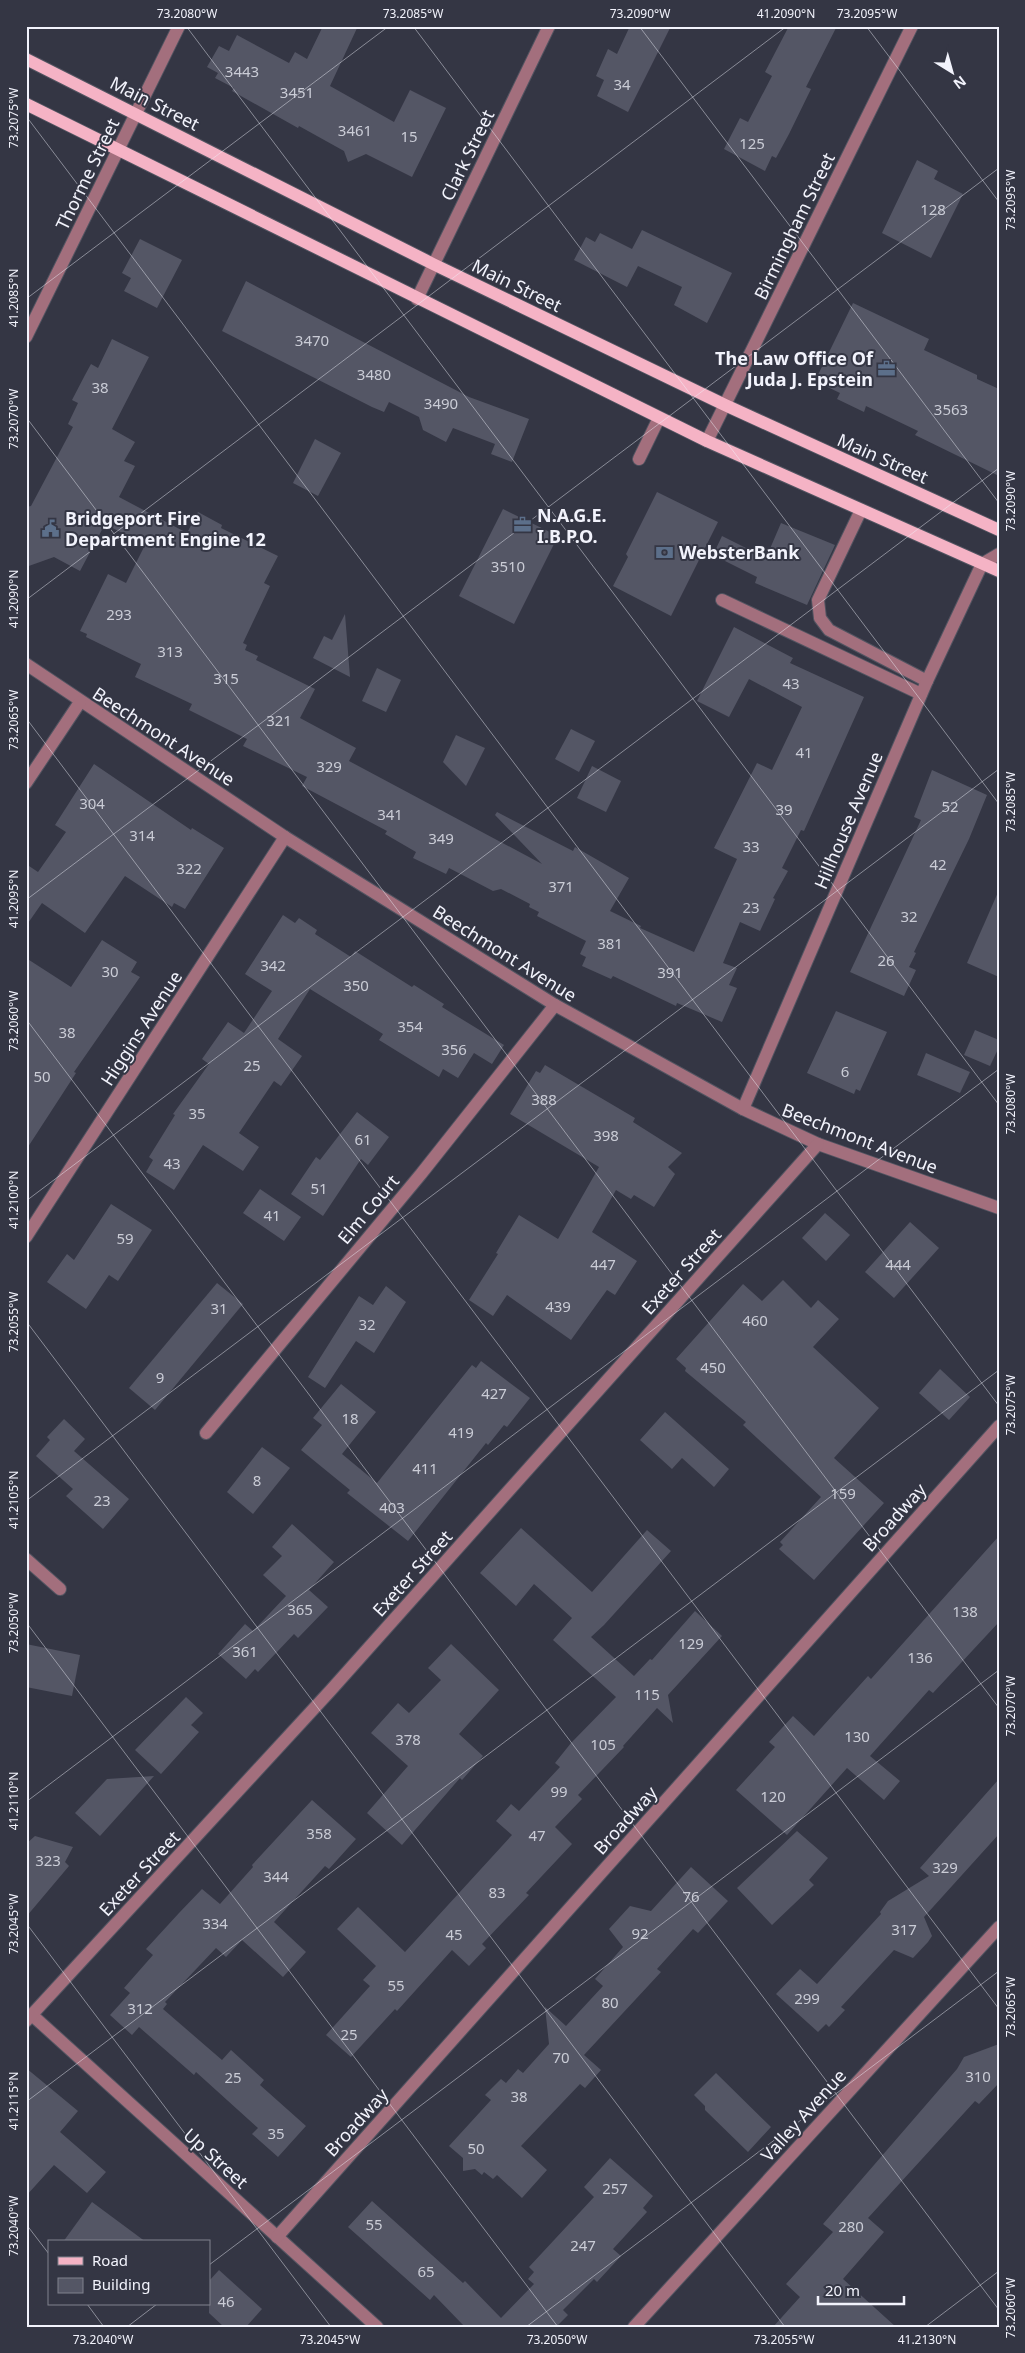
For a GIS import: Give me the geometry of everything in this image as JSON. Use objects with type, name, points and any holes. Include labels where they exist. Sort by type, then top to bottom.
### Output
[{"type":"main road","name":"Main Street","points":[[26,59],[137,113],[433,264],[725,405],[999,530]]},
{"type":"main road","points":[[26,104],[659,418],[999,571]]},
{"type":"street","name":"Thorme Street","points":[[26,337],[179,26]]},
{"type":"street","name":"Clark Street","points":[[417,299],[549,26]]},
{"type":"street","name":"Birmingham Street","points":[[707,441],[912,26]]},
{"type":"street","points":[[639,458],[659,418]]},
{"type":"street","points":[[861,510],[818,600],[820,618],[829,630],[927,681]]},
{"type":"street","points":[[982,564],[999,554]]},
{"type":"street","name":"Hillhouse Avenue","points":[[743,1109],[921,694],[982,564]]},
{"type":"street","points":[[722,600],[921,694]]},
{"type":"street","name":"Beechmont Avenue","points":[[26,664],[80,702],[285,837],[555,1005],[743,1109],[818,1144],[999,1208]]},
{"type":"street","points":[[26,782],[80,702]]},
{"type":"street","name":"Higgins Avenue","points":[[26,1238],[285,837]]},
{"type":"street","name":"Elm Court","points":[[206,1433],[421,1174],[555,1005]]},
{"type":"street","name":"Exeter Street","points":[[29,2018],[331,1690],[818,1144]]},
{"type":"street","name":"Broadway","points":[[277,2237],[999,1426]]},
{"type":"street","points":[[26,1559],[60,1589]]},
{"type":"street","name":"Valley Avenue","points":[[634,2327],[999,1927]]},
{"type":"street","name":"Up Street","points":[[29,2018],[377,2327]]},
{"type":"building","points":[[323,26],[358,26],[330,86],[394,122],[410,90],[446,108],[412,177],[366,154],[348,162],[344,151],[232,91],[234,88],[215,78],[218,73],[207,67],[219,46],[229,51],[237,35],[289,63],[295,52],[307,59]]},
{"type":"building","points":[[630,26],[671,26],[628,112],[597,96],[604,80],[596,76],[608,49],[617,54]]},
{"type":"building","points":[[789,26],[837,26],[806,87],[811,89],[789,134],[776,158],[772,156],[765,171],[724,149],[740,118],[748,122],[772,76],[765,72]]},
{"type":"building","points":[[917,160],[938,171],[934,179],[963,194],[931,258],[882,233]]},
{"type":"building","points":[[642,230],[732,273],[707,323],[674,305],[682,287],[638,266],[627,287],[574,260],[586,237],[595,242],[600,233],[632,249]]},
{"type":"building","points":[[140,239],[182,260],[157,308],[124,291],[131,278],[122,273]]},
{"type":"building","points":[[246,281],[469,397],[529,419],[512,462],[491,454],[495,444],[453,428],[446,442],[423,430],[419,417],[389,402],[384,412],[372,407],[222,331]]},
{"type":"building","points":[[853,303],[929,339],[924,350],[977,375],[977,379],[999,389],[999,476],[915,435],[918,431],[866,406],[864,412],[837,399],[840,393],[815,381]]},
{"type":"building","points":[[112,339],[149,357],[112,429],[135,442],[124,461],[135,466],[119,497],[187,533],[198,512],[222,525],[221,528],[278,556],[264,583],[270,586],[243,643],[247,645],[245,650],[258,656],[256,660],[315,689],[300,718],[356,748],[349,761],[542,864],[495,815],[497,812],[573,851],[575,847],[629,878],[610,911],[641,926],[640,928],[694,952],[737,859],[714,848],[757,763],[772,770],[802,707],[749,679],[729,717],[697,701],[734,627],[793,658],[790,663],[864,697],[804,831],[801,830],[782,868],[788,871],[773,898],[775,899],[760,931],[740,922],[723,963],[737,968],[729,985],[737,988],[722,1022],[677,1003],[676,1006],[613,976],[611,979],[582,966],[586,957],[580,954],[586,941],[537,916],[539,912],[529,907],[530,904],[501,889],[493,891],[449,868],[446,874],[413,858],[416,852],[385,834],[387,831],[302,786],[307,777],[243,746],[247,739],[189,710],[192,704],[135,677],[141,664],[86,637],[87,634],[80,631],[108,574],[126,583],[145,545],[105,524],[80,571],[54,557],[26,567],[26,507],[31,506],[73,427],[68,424],[78,403],[72,400],[91,364],[98,368]]},
{"type":"building","points":[[315,439],[341,453],[318,496],[293,483]]},
{"type":"building","name":"WebsterBank","points":[[657,492],[718,522],[671,616],[613,586],[628,557],[626,554]]},
{"type":"building","points":[[503,509],[558,536],[514,624],[459,596]]},
{"type":"building","points":[[781,523],[835,545],[807,605],[755,583],[757,577],[713,555],[722,536],[766,558]]},
{"type":"building","points":[[345,614],[350,677],[313,658],[324,636],[332,640]]},
{"type":"building","points":[[377,668],[401,680],[386,712],[362,701]]},
{"type":"building","points":[[571,729],[595,741],[579,772],[555,759]]},
{"type":"building","points":[[456,735],[485,748],[466,786],[443,762]]},
{"type":"building","points":[[94,764],[191,830],[192,828],[224,848],[185,909],[174,903],[172,907],[125,876],[85,933],[42,903],[26,926],[26,864],[38,872],[66,832],[55,825]]},
{"type":"building","points":[[592,766],[621,781],[606,812],[577,798]]},
{"type":"building","points":[[932,770],[987,795],[969,839],[914,952],[916,953],[909,967],[916,970],[904,996],[850,972],[921,820],[914,817]]},
{"type":"building","points":[[999,890],[999,977],[967,963]]},
{"type":"building","points":[[283,915],[295,923],[299,918],[317,930],[315,934],[351,957],[355,951],[412,987],[414,985],[444,1004],[442,1007],[504,1045],[492,1064],[474,1053],[458,1078],[443,1069],[439,1077],[379,1040],[383,1034],[310,989],[278,1039],[302,1056],[281,1086],[274,1081],[239,1133],[259,1147],[243,1171],[203,1145],[174,1190],[146,1172],[153,1160],[149,1157],[175,1115],[173,1114],[209,1064],[202,1059],[228,1022],[244,1033],[272,991],[245,974]]},
{"type":"building","points":[[102,940],[137,962],[131,972],[140,977],[74,1072],[76,1073],[26,1150],[26,958],[71,987]]},
{"type":"building","points":[[836,1011],[887,1032],[860,1091],[856,1089],[854,1094],[807,1073]]},
{"type":"building","points":[[975,1030],[999,1040],[999,1047],[990,1066],[964,1055]]},
{"type":"building","points":[[926,1053],[970,1072],[960,1093],[917,1075]]},
{"type":"building","points":[[545,1065],[635,1118],[633,1122],[682,1153],[668,1167],[675,1174],[654,1207],[634,1195],[631,1199],[616,1190],[592,1232],[637,1261],[615,1295],[607,1290],[571,1340],[507,1295],[493,1316],[469,1300],[498,1254],[496,1253],[519,1215],[558,1239],[599,1167],[510,1114],[536,1071],[540,1073]]},
{"type":"building","points":[[357,1112],[389,1137],[368,1165],[361,1159],[323,1216],[291,1194],[316,1157],[320,1160]]},
{"type":"building","points":[[260,1189],[301,1217],[284,1241],[243,1213]]},
{"type":"building","points":[[111,1204],[152,1230],[118,1281],[109,1275],[86,1309],[47,1282],[67,1254],[74,1260]]},
{"type":"building","points":[[825,1213],[850,1235],[826,1261],[802,1238]]},
{"type":"building","points":[[910,1222],[939,1248],[894,1298],[865,1272]]},
{"type":"building","points":[[783,1280],[811,1308],[818,1300],[839,1319],[813,1347],[879,1408],[834,1458],[884,1503],[814,1580],[779,1549],[783,1545],[780,1542],[821,1497],[743,1425],[746,1422],[685,1371],[686,1368],[676,1359],[743,1284],[762,1301]]},
{"type":"building","points":[[217,1283],[243,1304],[155,1410],[129,1388]]},
{"type":"building","points":[[386,1286],[406,1302],[374,1353],[356,1341],[325,1388],[308,1377],[359,1296],[373,1305]]},
{"type":"building","points":[[481,1361],[530,1398],[507,1427],[504,1425],[488,1445],[486,1443],[408,1541],[347,1493],[350,1490],[301,1450],[322,1425],[313,1418],[341,1384],[376,1412],[342,1454],[377,1483],[472,1365],[476,1368]]},
{"type":"building","points":[[940,1369],[970,1397],[949,1420],[919,1393]]},
{"type":"building","points":[[665,1412],[729,1469],[714,1487],[682,1458],[672,1469],[640,1440]]},
{"type":"building","points":[[64,1419],[85,1439],[74,1451],[129,1499],[103,1529],[66,1496],[73,1489],[36,1456],[50,1440],[47,1437]]},
{"type":"building","points":[[262,1447],[290,1468],[253,1514],[227,1492]]},
{"type":"building","points":[[292,1524],[334,1562],[309,1590],[328,1607],[298,1638],[294,1634],[258,1672],[255,1669],[246,1679],[218,1654],[245,1624],[253,1631],[286,1596],[263,1575],[282,1556],[272,1547]]},
{"type":"building","points":[[521,1528],[592,1592],[647,1530],[671,1551],[591,1637],[634,1676],[650,1659],[652,1660],[695,1611],[722,1636],[668,1695],[673,1723],[657,1708],[624,1747],[578,1795],[582,1799],[555,1827],[572,1844],[526,1893],[529,1895],[482,1944],[486,1948],[469,1966],[452,1950],[397,2011],[395,2009],[351,2057],[326,2035],[370,1986],[363,1980],[376,1966],[337,1929],[358,1907],[405,1952],[512,1835],[496,1821],[511,1804],[519,1811],[560,1767],[555,1763],[571,1743],[616,1697],[553,1640],[572,1618],[534,1584],[516,1606],[480,1573]]},
{"type":"building","points":[[999,1536],[999,1622],[933,1693],[929,1690],[870,1756],[900,1781],[884,1800],[847,1768],[787,1835],[736,1790],[775,1747],[769,1742],[793,1716],[814,1736],[868,1676],[871,1679]]},
{"type":"building","points":[[26,1644],[80,1655],[72,1696],[26,1687]]},
{"type":"building","points":[[451,1644],[499,1690],[459,1734],[483,1756],[462,1780],[460,1778],[402,1845],[367,1813],[408,1766],[371,1733],[398,1703],[409,1713],[441,1680],[428,1668]]},
{"type":"building","points":[[186,1697],[203,1713],[191,1725],[199,1732],[161,1774],[135,1750]]},
{"type":"building","points":[[154,1776],[100,1836],[75,1813],[107,1779]]},
{"type":"building","points":[[999,1779],[999,1834],[924,1917],[932,1936],[928,1942],[913,1958],[894,1950],[841,2007],[845,2010],[829,2027],[826,2024],[818,2032],[776,1994],[800,1969],[817,1984],[881,1914],[880,1912],[888,1901],[929,1876],[920,1868]]},
{"type":"building","points":[[312,1800],[356,1839],[329,1869],[325,1866],[274,1922],[306,1952],[283,1977],[242,1940],[226,1957],[216,1948],[165,2002],[167,2004],[163,2009],[222,2060],[231,2050],[264,2080],[260,2085],[306,2126],[278,2157],[252,2134],[258,2128],[196,2072],[194,2075],[139,2027],[132,2035],[110,2015],[130,1993],[124,1988],[153,1955],[146,1949],[179,1913],[202,1889],[220,1904],[253,1867],[252,1865]]},
{"type":"building","points":[[797,1831],[828,1858],[809,1880],[814,1885],[772,1925],[737,1888]]},
{"type":"building","points":[[35,1836],[73,1847],[65,1862],[69,1866],[26,1917],[26,1844]]},
{"type":"building","points":[[691,1867],[728,1901],[698,1933],[693,1929],[657,1969],[661,1972],[584,2055],[601,2070],[585,2088],[580,2084],[521,2146],[547,2170],[522,2198],[497,2175],[493,2179],[484,2172],[482,2175],[475,2169],[463,2171],[463,2158],[449,2146],[491,2100],[485,2095],[501,2079],[506,2083],[518,2069],[523,2073],[549,2044],[545,2007],[566,2026],[603,1986],[595,1979],[623,1947],[609,1929],[630,1906],[651,1911]]},
{"type":"building","points":[[999,2044],[999,2083],[979,2104],[975,2101],[868,2218],[884,2232],[843,2279],[896,2327],[773,2327],[800,2297],[786,2284],[833,2232],[823,2224],[957,2069],[964,2057]]},
{"type":"building","points":[[26,2068],[78,2111],[60,2132],[106,2172],[87,2193],[54,2165],[26,2196]]},
{"type":"building","points":[[716,2073],[771,2127],[748,2152],[705,2110],[705,2106],[694,2095]]},
{"type":"building","points":[[610,2158],[653,2196],[643,2208],[647,2212],[613,2249],[621,2256],[597,2282],[594,2279],[563,2310],[568,2315],[556,2327],[465,2327],[434,2295],[430,2300],[348,2227],[372,2201],[463,2283],[465,2281],[501,2318],[534,2284],[528,2279],[534,2272],[529,2267],[594,2197],[584,2187]]},
{"type":"building","points":[[92,2202],[143,2240],[64,2240]]},
{"type":"building","points":[[219,2270],[262,2309],[246,2327],[224,2327],[209,2313],[210,2280]]},
{"type":"place","name":"The Law Office Of Juda J. Epstein","points":[[887,368]]},
{"type":"place","name":"N.A.G.E. I.B.P.O.","points":[[523,525]]},
{"type":"place","name":"Bridgeport Fire Department Engine 12","points":[[51,528]]},
{"type":"place","name":"WebsterBank","points":[[665,552]]}]
